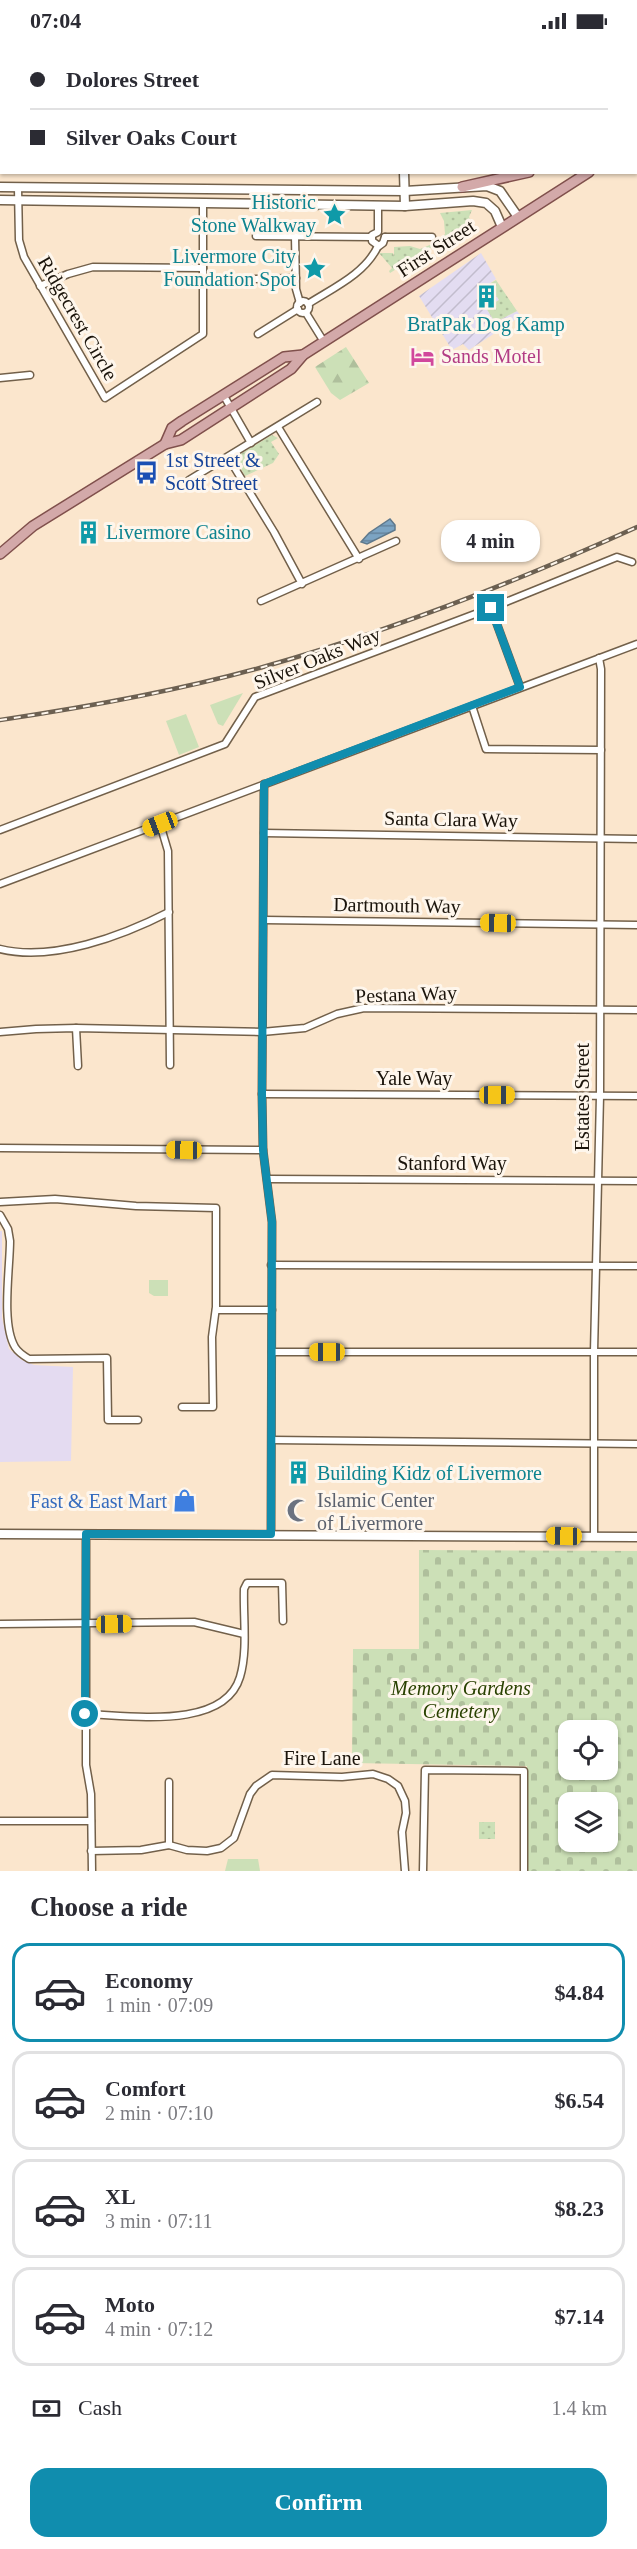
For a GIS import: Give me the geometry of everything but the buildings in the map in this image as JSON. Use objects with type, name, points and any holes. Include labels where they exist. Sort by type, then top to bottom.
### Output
[{"type":"main road","points":[[404,174],[405,206]]},
{"type":"main road","points":[[462,187],[520,174]]},
{"type":"main road","name":"First Street","points":[[0,554],[33,526],[165,444],[181,440],[291,369],[303,355],[586,174]]},
{"type":"main road","points":[[0,187],[405,191],[487,186],[500,190],[518,217]]},
{"type":"main road","points":[[0,200],[378,206],[481,201],[495,211],[502,227]]},
{"type":"main road","name":"First Street","points":[[165,444],[172,428],[284,357],[303,355]]},
{"type":"main road","points":[[0,1534],[637,1537]]},
{"type":"street","name":"Ridgecrest Circle","points":[[18,188],[19,240],[24,257],[105,398],[203,334],[203,204]]},
{"type":"street","points":[[378,206],[378,232]]},
{"type":"street","points":[[256,236],[372,237],[378,232]]},
{"type":"street","points":[[378,232],[385,237],[432,237]]},
{"type":"street","points":[[295,236],[296,289],[302,313],[306,312]]},
{"type":"street","points":[[372,237],[373,243],[378,246]]},
{"type":"street","points":[[258,334],[299,306],[308,304],[357,273],[369,261],[378,246],[383,243],[385,237]]},
{"type":"street","points":[[40,286],[68,274],[93,267],[203,268]]},
{"type":"street","points":[[255,279],[296,278]]},
{"type":"street","points":[[306,312],[309,309],[308,304]]},
{"type":"street","points":[[306,312],[324,342]]},
{"type":"street","points":[[0,378],[30,375]]},
{"type":"street","points":[[224,396],[251,443]]},
{"type":"street","points":[[189,480],[317,402]]},
{"type":"street","points":[[278,427],[359,559]]},
{"type":"street","points":[[228,457],[302,584]]},
{"type":"street","points":[[261,601],[396,541]]},
{"type":"street","name":"Silver Oaks Way","points":[[0,830],[225,744],[255,697],[491,608],[617,557],[632,562]]},
{"type":"street","points":[[491,608],[520,687]]},
{"type":"street","points":[[0,885],[637,644]]},
{"type":"street","name":"Estates Street","points":[[594,1536],[595,1266],[600,1096],[601,669],[599,658]]},
{"type":"street","points":[[472,706],[486,749],[601,750]]},
{"type":"street","points":[[264,784],[262,1094],[263,1150],[272,1222],[271,1534]]},
{"type":"street","points":[[160,824],[168,851],[170,1065]]},
{"type":"street","name":"Santa Clara Way","points":[[264,832],[637,839]]},
{"type":"street","points":[[0,949],[40,953],[80,947],[169,912]]},
{"type":"street","name":"Dartmouth Way","points":[[264,920],[637,925]]},
{"type":"street","name":"Pestana Way","points":[[0,1032],[76,1028],[262,1032],[305,1028],[337,1014],[364,1008],[637,1010]]},
{"type":"street","points":[[76,1028],[78,1066]]},
{"type":"street","name":"Yale Way","points":[[262,1094],[637,1096]]},
{"type":"street","points":[[0,1148],[263,1150]]},
{"type":"street","name":"Stanford Way","points":[[268,1179],[637,1181]]},
{"type":"street","points":[[0,1202],[55,1199],[136,1206],[216,1208],[216,1310],[212,1337],[213,1407],[182,1407]]},
{"type":"street","points":[[0,1215],[8,1229],[10,1241],[8,1319],[10,1335],[15,1348],[28,1359],[107,1358],[108,1420],[138,1420]]},
{"type":"street","points":[[271,1265],[637,1266]]},
{"type":"street","points":[[216,1310],[272,1310]]},
{"type":"street","points":[[272,1352],[637,1353]]},
{"type":"street","points":[[272,1440],[637,1444]]},
{"type":"street","points":[[86,1534],[85,1714],[86,1765],[91,1794],[92,1871]]},
{"type":"street","points":[[85,1714],[182,1716],[214,1707],[225,1698],[240,1678],[244,1634],[244,1589],[247,1583],[282,1583],[283,1621]]},
{"type":"street","points":[[0,1624],[194,1622],[244,1634]]},
{"type":"street","points":[[423,1871],[425,1770],[524,1770],[524,1871]]},
{"type":"street","name":"Fire Lane","points":[[92,1851],[141,1850],[169,1845],[187,1850],[207,1851],[221,1848],[234,1838],[250,1794],[256,1786],[272,1775],[342,1777],[373,1774],[388,1779],[398,1786],[405,1801],[406,1813],[402,1832],[405,1871]]},
{"type":"street","points":[[169,1782],[169,1845]]},
{"type":"street","points":[[0,1821],[91,1821]]},
{"type":"shaded area","points":[[481,253],[496,279],[489,284],[499,300],[486,308],[495,322],[517,311],[521,316],[469,350],[463,344],[452,350],[419,296]]},
{"type":"shaded area","points":[[0,1231],[2,1231],[2,1318],[9,1349],[22,1360],[34,1365],[73,1367],[71,1461],[0,1462]]},
{"type":"green space","points":[[472,210],[469,217],[472,223],[463,229],[465,224],[461,226],[461,229],[390,273],[392,268],[379,253],[393,253],[394,256],[394,247],[410,246],[420,249],[437,242],[445,234],[444,221],[440,213]]},
{"type":"green space","points":[[496,280],[517,311],[495,322],[486,308],[499,300],[489,284]]},
{"type":"green space","points":[[346,347],[369,383],[340,400],[331,393],[315,367]]},
{"type":"green space","points":[[272,435],[278,438],[271,442],[279,454],[273,463],[245,476],[237,461],[239,455]]},
{"type":"green space","points":[[243,693],[223,726],[218,724],[210,705]]},
{"type":"green space","points":[[186,714],[199,747],[179,755],[166,721]]},
{"type":"green space","points":[[149,1280],[168,1280],[168,1296],[154,1296],[149,1293]]},
{"type":"green space","name":"Memory Gardens Cemetery","points":[[419,1550],[637,1551],[637,1871],[527,1871],[527,1766],[352,1763],[353,1649],[419,1649]]},
{"type":"green space","points":[[479,1822],[495,1822],[495,1839],[479,1839]]},
{"type":"green space","points":[[228,1859],[258,1859],[260,1871],[225,1871]]},
{"type":"water","points":[[390,519],[395,525],[395,530],[367,544],[361,542],[369,533]]},
{"type":"railway","points":[[0,720],[165,691],[231,676],[311,653],[452,604],[637,527]]},
{"type":"place","name":"Historic Stone Walkway","points":[[334,214]]},
{"type":"place","name":"Livermore City Foundation Spot","points":[[314,268]]},
{"type":"place","name":"BratPak Dog Kamp","points":[[486,296]]},
{"type":"place","name":"Sands Motel","points":[[423,356]]},
{"type":"place","name":"1st Street & Scott Street","points":[[147,472]]},
{"type":"place","name":"Livermore Casino","points":[[88,532]]},
{"type":"place","name":"Building Kidz of Livermore","points":[[299,1473]]},
{"type":"place","name":"Fast & East Mart","points":[[185,1501]]},
{"type":"place","name":"Islamic Center of Livermore","points":[[299,1511]]},
{"type":"route","points":[[85,1714],[86,1534],[271,1534],[272,1222],[263,1150],[262,1094],[264,784],[520,687],[491,608]]}]
